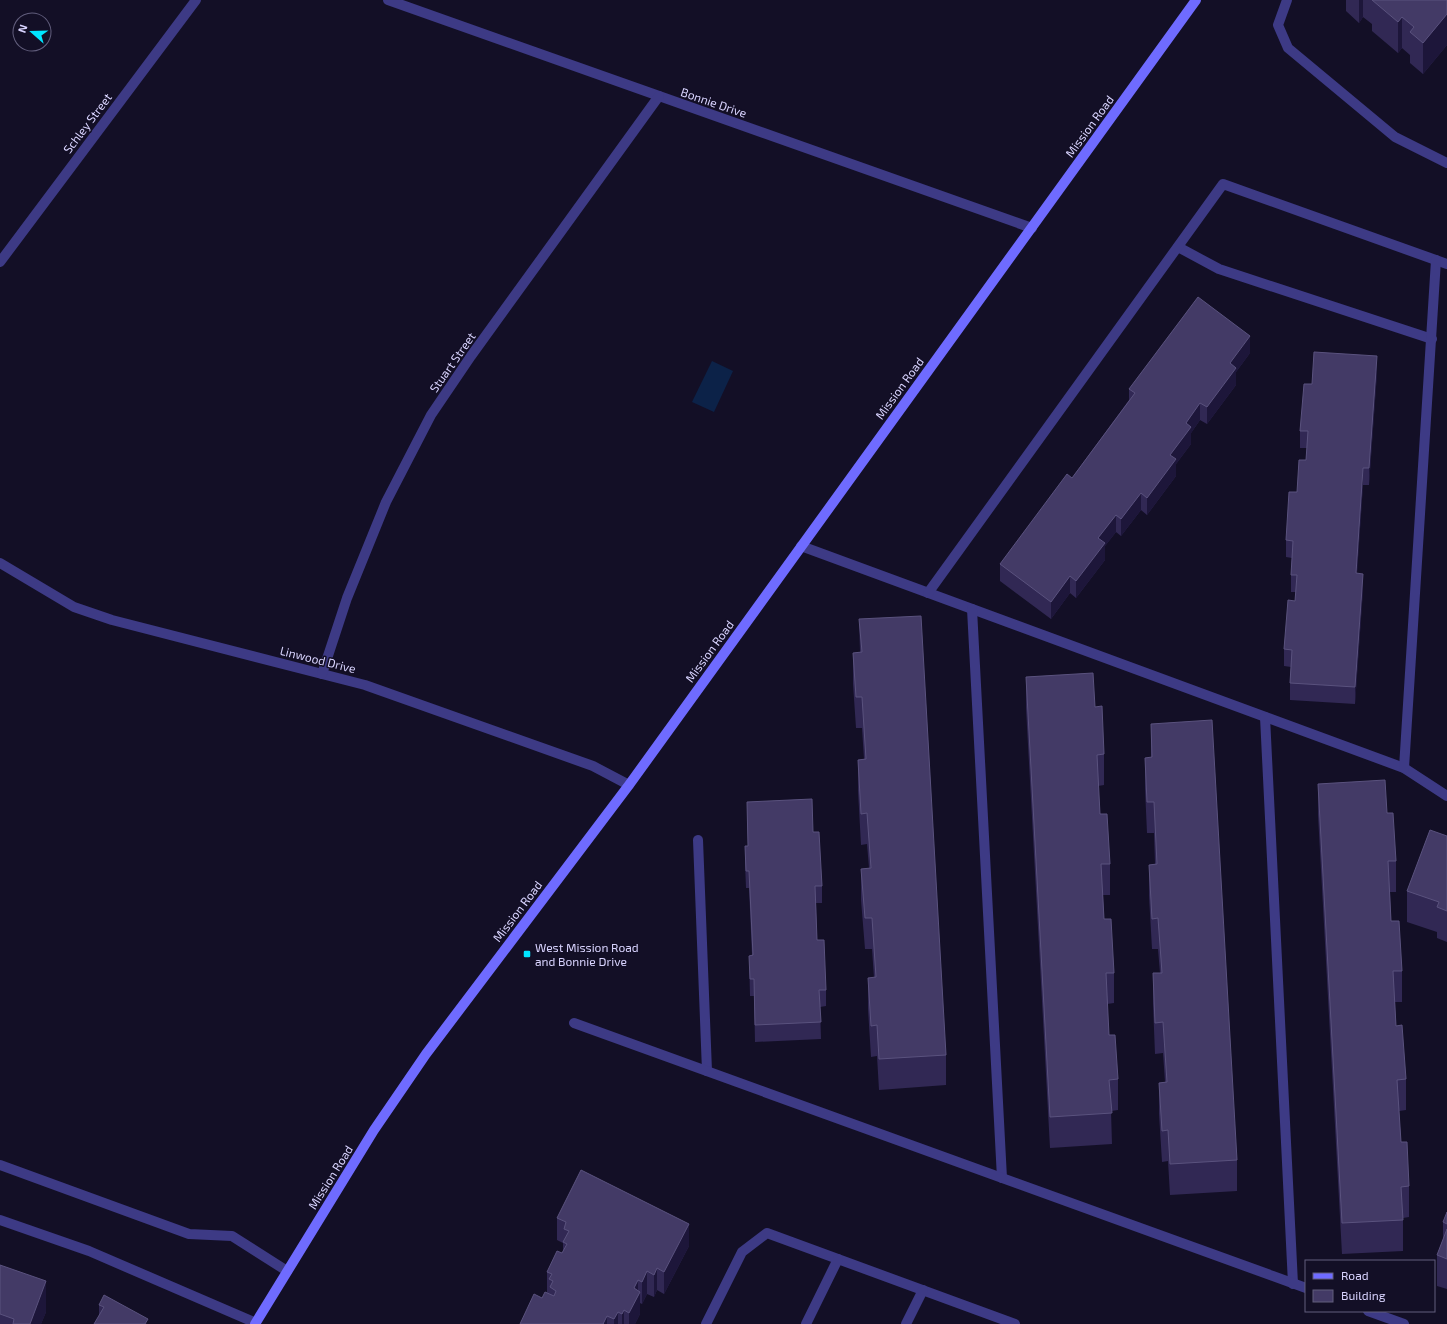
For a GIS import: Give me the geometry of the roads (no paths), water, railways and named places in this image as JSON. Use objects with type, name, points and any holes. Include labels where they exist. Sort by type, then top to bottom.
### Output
[{"type":"street","name":"Schley Street","points":[[0,262],[196,0]]},
{"type":"street","name":"Bonnie Drive","points":[[388,0],[1032,228]]},
{"type":"street","name":"Mission Road","points":[[255,1324],[374,1130],[426,1054],[629,785],[1196,0]]},
{"type":"street","points":[[1287,0],[1278,25],[1288,48],[1395,137],[1447,163]]},
{"type":"street","name":"Stuart Street","points":[[322,674],[347,598],[386,502],[431,415],[471,356],[658,96]]},
{"type":"street","points":[[928,592],[1223,184],[1447,264]]},
{"type":"street","points":[[1178,247],[1219,269],[1432,339]]},
{"type":"street","points":[[1404,768],[1436,260]]},
{"type":"street","points":[[801,546],[1404,768],[1447,796]]},
{"type":"street","name":"Linwood Drive","points":[[0,563],[74,607],[112,620],[365,685],[593,766],[629,785]]},
{"type":"street","points":[[972,609],[1002,1178]]},
{"type":"street","points":[[1265,716],[1293,1284]]},
{"type":"street","points":[[698,840],[707,1071]]},
{"type":"street","points":[[574,1023],[1305,1288]]},
{"type":"street","points":[[0,1165],[189,1234],[232,1236],[287,1271]]},
{"type":"street","points":[[0,1220],[89,1251],[255,1324]]},
{"type":"street","points":[[706,1324],[742,1252],[767,1233],[1009,1323]]},
{"type":"street","points":[[806,1324],[838,1259]]},
{"type":"street","points":[[906,1324],[923,1290]]},
{"type":"street","points":[[1371,1312],[1404,1324]]},
{"type":"water","points":[[712,361],[733,371],[714,412],[692,402]]},
{"type":"place","name":"West Mission Road and Bonnie Drive","points":[[527,954]]}]
